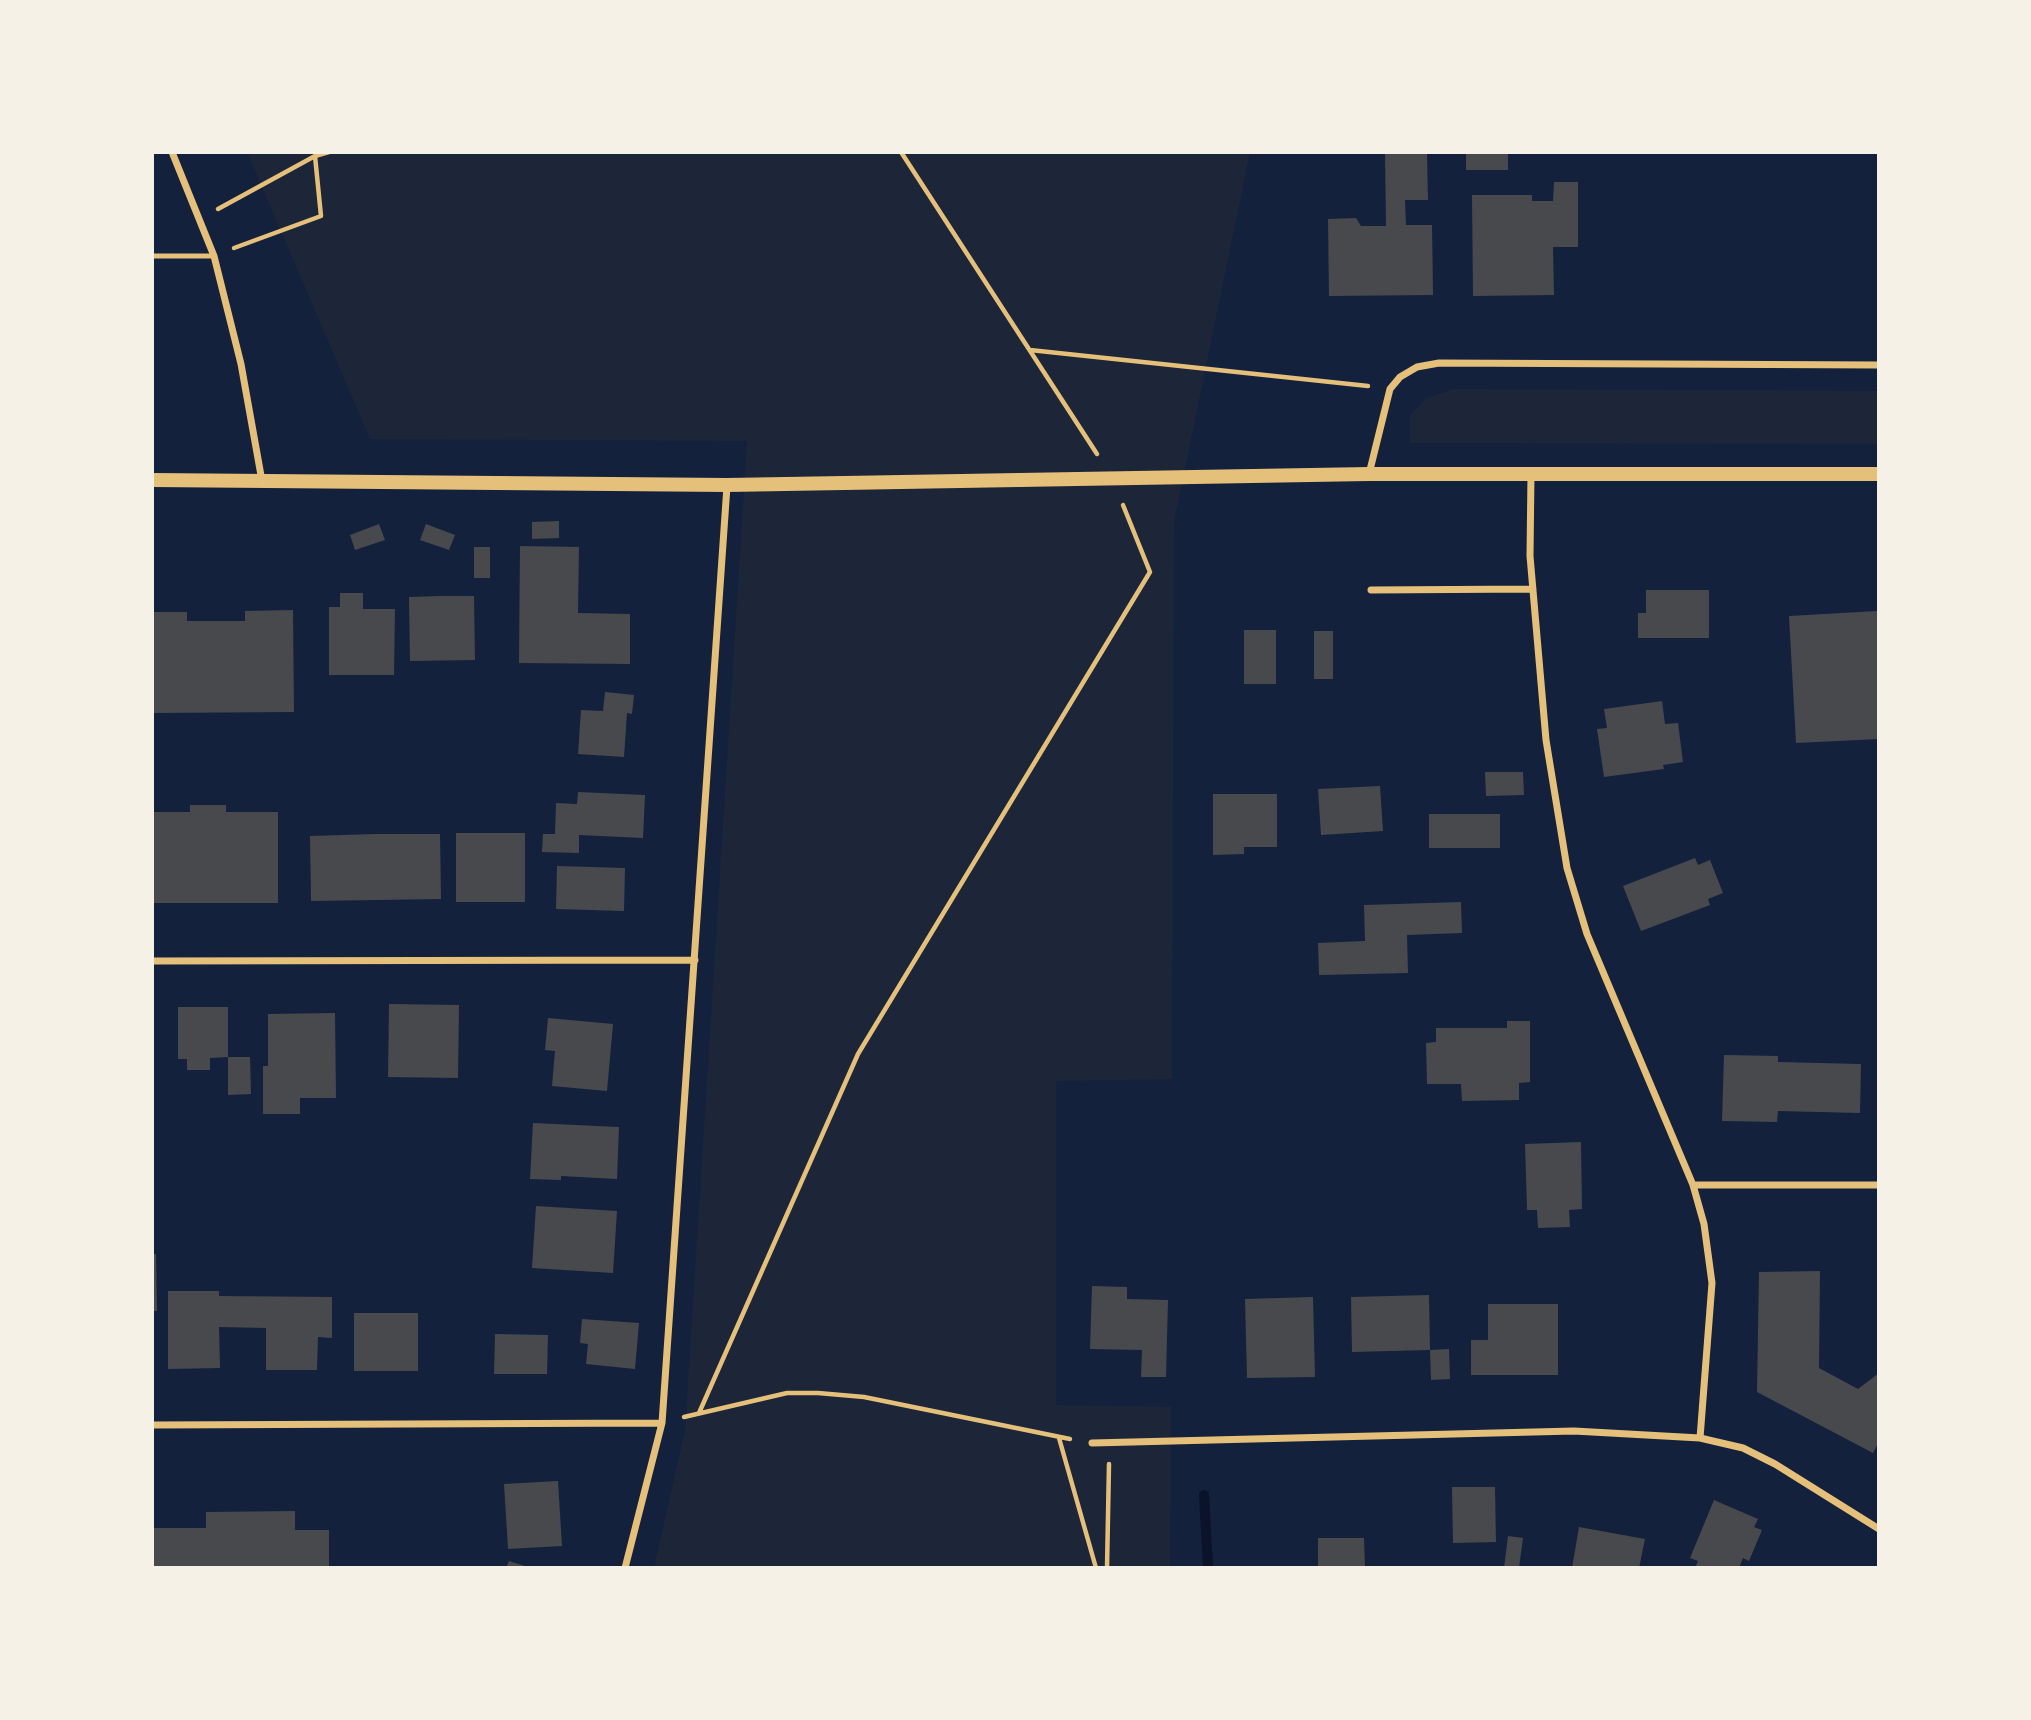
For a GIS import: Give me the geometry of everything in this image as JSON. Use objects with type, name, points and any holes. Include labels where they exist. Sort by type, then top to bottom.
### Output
[{"type":"main road","points":[[152,480],[727,485],[1369,474],[1879,474]]},
{"type":"street","points":[[172,152],[214,256],[241,364],[262,481]]},
{"type":"street","points":[[1369,474],[1390,388],[1400,377],[1417,367],[1439,363],[1879,365]]},
{"type":"street","points":[[1531,474],[1533,589],[1546,740],[1567,868],[1587,934],[1693,1185],[1704,1224],[1712,1283],[1700,1438]]},
{"type":"street","points":[[625,1568],[662,1423],[727,485]]},
{"type":"street","points":[[1371,590],[1533,589]]},
{"type":"street","points":[[152,961],[695,960]]},
{"type":"street","points":[[1693,1185],[1879,1185]]},
{"type":"street","points":[[152,1425],[662,1423]]},
{"type":"street","points":[[1092,1443],[1574,1430],[1700,1438],[1743,1448],[1775,1464],[1879,1529]]},
{"type":"lane","points":[[152,256],[214,256]]},
{"type":"path","points":[[199,219],[315,156],[329,152]]},
{"type":"path","points":[[699,1413],[858,1054],[1150,572],[1111,477],[901,152]]},
{"type":"path","points":[[214,256],[321,216],[315,156]]},
{"type":"path","points":[[1030,350],[1390,388]]},
{"type":"path","points":[[662,1423],[787,1393],[818,1394],[887,1401],[1092,1443]]},
{"type":"path","points":[[1059,1438],[1096,1568]]},
{"type":"path","points":[[1107,1568],[1110,1443]]},
{"type":"shaded area","points":[[247,152],[1250,152],[1174,522],[1172,1079],[1056,1081],[1056,1405],[1171,1407],[1170,1568],[654,1568],[685,1430],[747,441],[370,439]]},
{"type":"shaded area","points":[[1454,389],[1879,391],[1879,444],[1410,443],[1410,415],[1427,398]]},
{"type":"building","points":[[1385,152],[1427,152],[1428,200],[1405,200],[1406,225],[1432,225],[1433,295],[1329,296],[1328,219],[1356,218],[1361,226],[1386,226]]},
{"type":"building","points":[[1466,152],[1508,152],[1508,170],[1466,170]]},
{"type":"building","points":[[1554,182],[1578,182],[1578,247],[1553,247],[1554,295],[1473,296],[1472,195],[1532,195],[1532,201],[1553,201]]},
{"type":"building","points":[[559,521],[559,538],[532,539],[532,522]]},
{"type":"building","points":[[379,524],[385,540],[355,550],[350,535]]},
{"type":"building","points":[[426,524],[455,535],[449,550],[420,540]]},
{"type":"building","points":[[520,546],[579,547],[578,613],[630,614],[630,664],[519,663]]},
{"type":"building","points":[[474,547],[490,547],[490,578],[474,578]]},
{"type":"building","points":[[1646,590],[1709,590],[1709,638],[1638,638],[1638,613],[1646,613]]},
{"type":"building","points":[[340,593],[363,593],[363,609],[395,609],[394,675],[329,675],[329,607],[340,607]]},
{"type":"building","points":[[474,596],[475,660],[410,661],[409,597]]},
{"type":"building","points":[[293,610],[294,712],[152,713],[152,612],[187,612],[187,621],[245,621],[245,611]]},
{"type":"building","points":[[1877,611],[1879,739],[1796,743],[1789,616]]},
{"type":"building","points":[[1244,630],[1276,630],[1276,684],[1244,684]]},
{"type":"building","points":[[1314,631],[1333,631],[1333,679],[1314,679]]},
{"type":"building","points":[[605,692],[634,695],[632,714],[627,713],[624,757],[578,754],[581,710],[603,711]]},
{"type":"building","points":[[1662,701],[1665,724],[1678,723],[1683,762],[1663,765],[1664,769],[1604,777],[1597,729],[1607,728],[1604,709]]},
{"type":"building","points":[[1485,772],[1523,772],[1524,795],[1486,796]]},
{"type":"building","points":[[1380,786],[1383,831],[1321,835],[1318,789]]},
{"type":"building","points":[[578,792],[645,795],[643,838],[579,835],[579,853],[542,852],[543,834],[555,834],[556,803],[577,804]]},
{"type":"building","points":[[1213,794],[1277,794],[1277,847],[1244,847],[1244,854],[1213,855]]},
{"type":"building","points":[[190,805],[226,805],[226,812],[278,812],[278,903],[152,903],[152,812],[190,812]]},
{"type":"building","points":[[1429,814],[1500,814],[1500,848],[1429,848]]},
{"type":"building","points":[[456,833],[525,833],[525,902],[456,902]]},
{"type":"building","points":[[440,834],[441,899],[311,901],[310,836]]},
{"type":"building","points":[[1695,858],[1698,865],[1710,860],[1723,893],[1708,899],[1710,905],[1641,931],[1623,886]]},
{"type":"building","points":[[557,866],[625,868],[624,911],[556,909]]},
{"type":"building","points":[[1461,902],[1462,933],[1407,935],[1408,973],[1319,975],[1318,943],[1365,941],[1364,905]]},
{"type":"building","points":[[389,1004],[459,1005],[458,1078],[388,1077]]},
{"type":"building","points":[[178,1007],[228,1007],[228,1057],[210,1058],[210,1070],[187,1070],[187,1059],[178,1059]]},
{"type":"building","points":[[335,1013],[336,1098],[300,1098],[300,1114],[263,1114],[263,1066],[268,1066],[268,1014]]},
{"type":"building","points":[[548,1018],[613,1024],[607,1091],[552,1086],[555,1051],[545,1050]]},
{"type":"building","points":[[1507,1021],[1530,1021],[1530,1082],[1519,1083],[1519,1100],[1462,1101],[1461,1084],[1427,1084],[1426,1043],[1436,1042],[1436,1028],[1507,1028]]},
{"type":"building","points":[[1724,1055],[1778,1056],[1778,1062],[1861,1064],[1860,1113],[1778,1111],[1777,1122],[1722,1121]]},
{"type":"building","points":[[228,1057],[250,1057],[251,1094],[228,1095]]},
{"type":"building","points":[[533,1123],[619,1127],[617,1179],[561,1176],[561,1180],[530,1179]]},
{"type":"building","points":[[1581,1142],[1582,1209],[1569,1210],[1570,1227],[1538,1228],[1537,1210],[1527,1210],[1525,1144]]},
{"type":"building","points":[[536,1206],[617,1211],[613,1273],[532,1268]]},
{"type":"building","points":[[152,1254],[156,1254],[157,1311],[152,1311]]},
{"type":"building","points":[[1820,1271],[1819,1368],[1858,1389],[1879,1373],[1879,1442],[1873,1453],[1757,1392],[1759,1272]]},
{"type":"building","points":[[1092,1286],[1127,1287],[1127,1299],[1168,1300],[1166,1377],[1141,1377],[1142,1350],[1090,1349]]},
{"type":"building","points":[[168,1291],[219,1291],[219,1296],[332,1297],[332,1338],[318,1337],[317,1370],[266,1370],[266,1328],[219,1327],[220,1368],[168,1369]]},
{"type":"building","points":[[1429,1295],[1430,1350],[1352,1352],[1351,1297]]},
{"type":"building","points":[[1313,1297],[1315,1377],[1247,1378],[1245,1299]]},
{"type":"building","points":[[1488,1304],[1558,1304],[1558,1375],[1471,1375],[1471,1340],[1488,1340]]},
{"type":"building","points":[[354,1313],[418,1313],[418,1371],[354,1371]]},
{"type":"building","points":[[582,1319],[639,1323],[635,1369],[586,1364],[588,1344],[580,1343]]},
{"type":"building","points":[[495,1334],[548,1335],[547,1374],[494,1374]]},
{"type":"building","points":[[1449,1349],[1450,1379],[1431,1380],[1430,1350]]},
{"type":"building","points":[[558,1481],[562,1546],[508,1549],[504,1484]]},
{"type":"building","points":[[1452,1487],[1495,1487],[1496,1542],[1453,1543]]},
{"type":"building","points":[[1714,1500],[1758,1519],[1754,1527],[1762,1530],[1749,1561],[1743,1558],[1739,1568],[1695,1568],[1698,1561],[1690,1558]]},
{"type":"building","points":[[295,1511],[295,1530],[329,1530],[329,1568],[152,1568],[152,1528],[206,1528],[206,1512]]},
{"type":"building","points":[[1579,1527],[1645,1539],[1639,1568],[1572,1568]]},
{"type":"building","points":[[1508,1536],[1523,1538],[1519,1568],[1504,1568]]},
{"type":"building","points":[[1318,1538],[1364,1538],[1365,1568],[1318,1568]]},
{"type":"building","points":[[509,1561],[528,1567],[528,1568],[506,1568]]},
{"type":"waterway","points":[[1204,1495],[1208,1568]]}]
